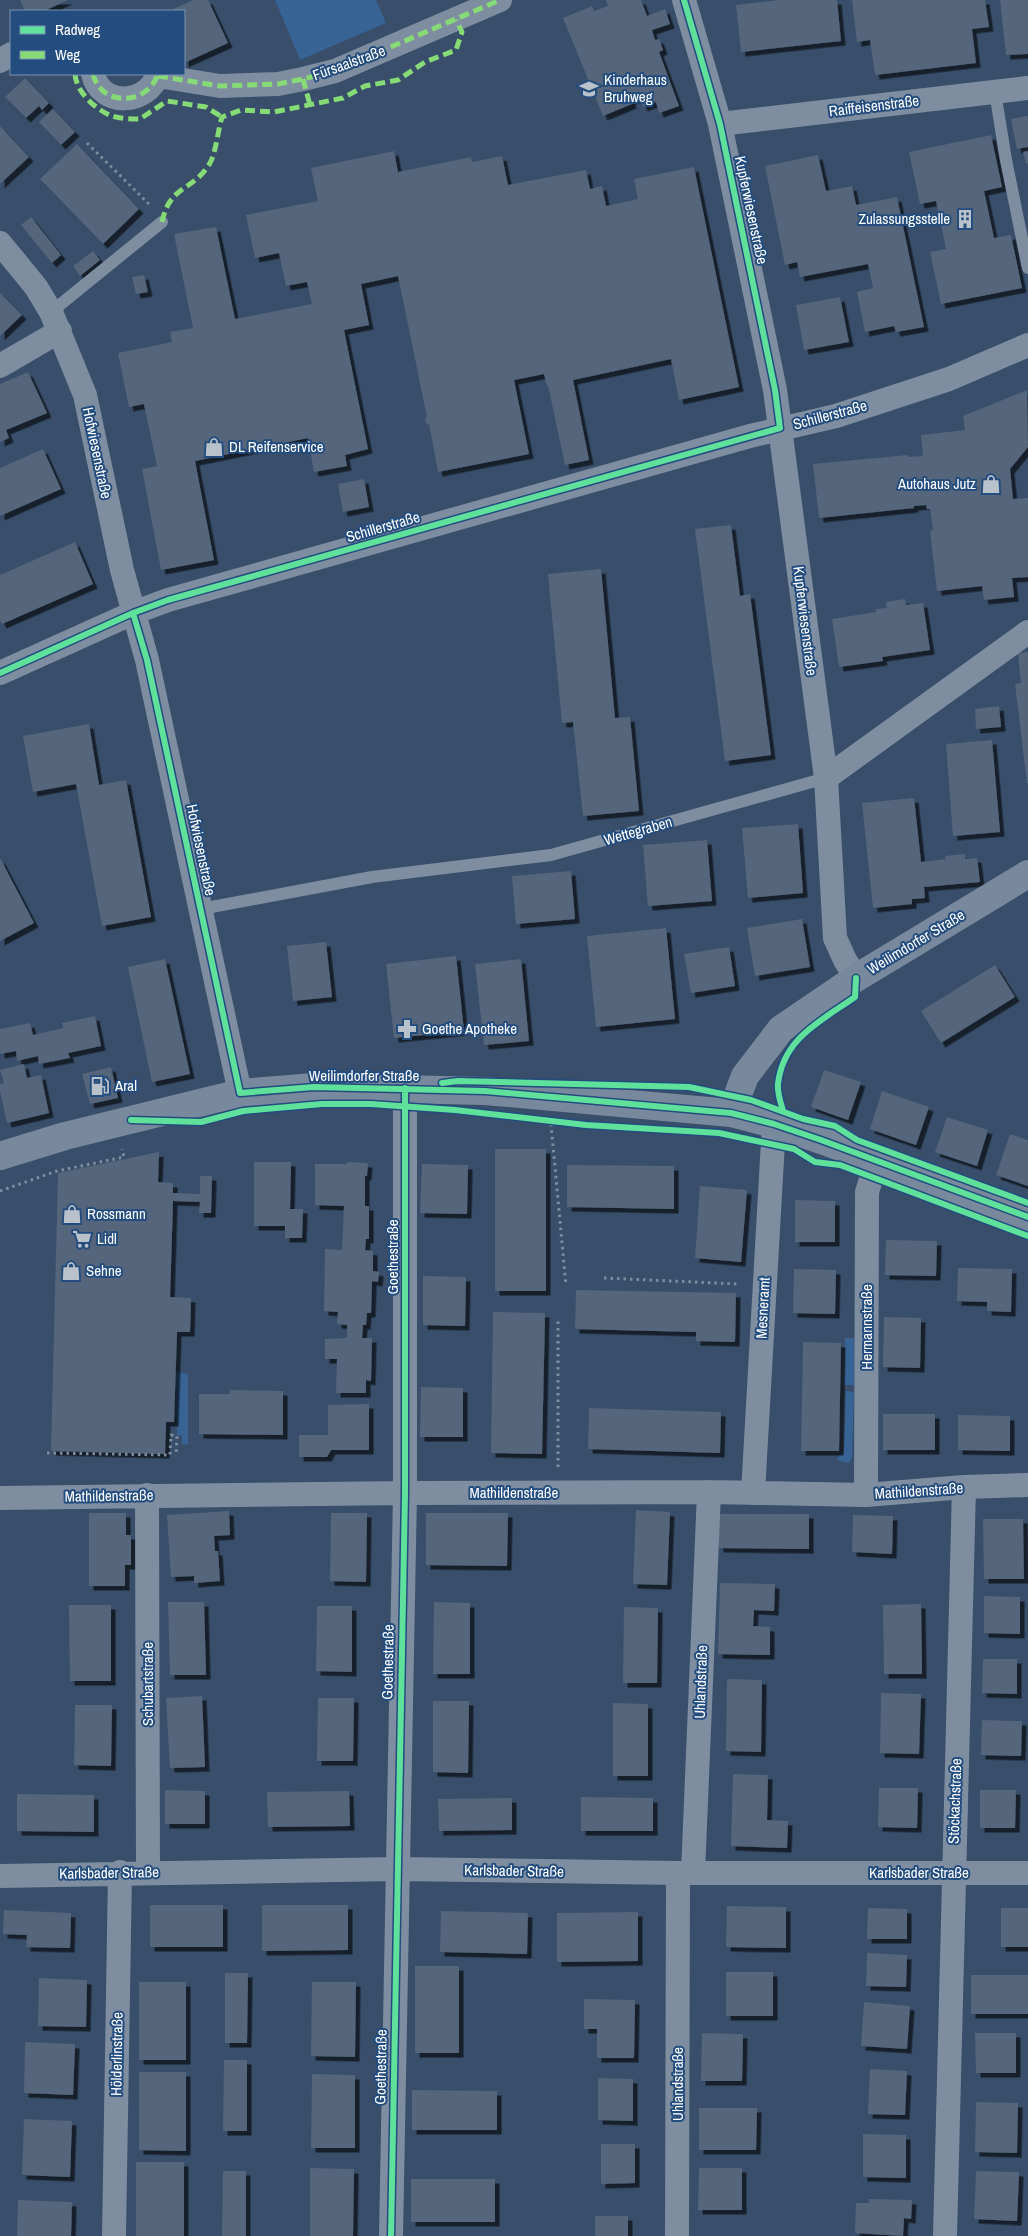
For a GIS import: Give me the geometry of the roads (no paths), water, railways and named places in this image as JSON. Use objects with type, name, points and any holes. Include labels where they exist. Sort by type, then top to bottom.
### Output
[{"type":"main road","name":"Weilimdorfer Straße","points":[[0,1156],[65,1136],[240,1093],[314,1087],[405,1088],[576,1098],[731,1113],[744,1076],[781,1029],[856,978],[1028,874]]},
{"type":"main road","points":[[731,1113],[774,1124],[877,1160],[1028,1217]]},
{"type":"street","name":"Fürsaalstraße","points":[[94,75],[103,91],[118,98],[135,98],[149,90],[158,75],[220,86],[278,84],[335,71],[500,0]]},
{"type":"street","name":"Kupferwiesenstraße","points":[[684,0],[720,124],[776,390],[826,778],[835,938],[856,978]]},
{"type":"street","name":"Raiffeisenstraße","points":[[720,124],[1028,88]]},
{"type":"street","name":"Hofwiesenstraße","points":[[0,243],[36,287],[56,322],[85,395],[132,613],[147,660],[240,1093]]},
{"type":"street","points":[[0,366],[56,322]]},
{"type":"street","name":"Schillerstraße","points":[[0,673],[132,613],[168,600],[780,428],[836,416],[949,379],[1028,345]]},
{"type":"street","name":"Wettegraben","points":[[826,778],[1028,632]]},
{"type":"street","name":"Goethestraße","points":[[391,2236],[396,1869],[405,1493],[405,1088]]},
{"type":"street","name":"Mesneramt","points":[[752,1493],[774,1124]]},
{"type":"street","name":"Hermannstraße","points":[[866,1495],[867,1192],[877,1160]]},
{"type":"street","name":"Mathildenstraße","points":[[0,1498],[558,1492],[866,1495],[964,1487],[1028,1485]]},
{"type":"street","name":"Stöckachstraße","points":[[945,2236],[964,1487]]},
{"type":"street","name":"Uhlandstraße","points":[[677,2236],[686,1872],[709,1492]]},
{"type":"street","name":"Schubartstraße","points":[[147,1495],[148,1872]]},
{"type":"street","name":"Karlsbader Straße","points":[[0,1876],[120,1872],[396,1869],[1028,1873]]},
{"type":"street","name":"Hölderlinstraße","points":[[114,2236],[120,1872]]},
{"type":"lane","points":[[995,92],[1006,160],[1028,268]]},
{"type":"lane","points":[[56,322],[162,222]]},
{"type":"lane","name":"Wettegraben","points":[[201,908],[372,878],[550,855],[826,778]]},
{"type":"place","name":"Kinderhaus Bruhweg","points":[[589,89]]},
{"type":"place","name":"Zulassungsstelle","points":[[965,219]]},
{"type":"place","name":"DL Reifenservice","points":[[214,447]]},
{"type":"place","name":"Autohaus Jutz","points":[[991,484]]},
{"type":"place","name":"Goethe Apotheke","points":[[407,1029]]},
{"type":"place","name":"Aral","points":[[100,1086]]},
{"type":"place","name":"Rossmann","points":[[72,1214]]},
{"type":"place","name":"Lidl","points":[[82,1239]]},
{"type":"place","name":"Sehne","points":[[71,1271]]}]
